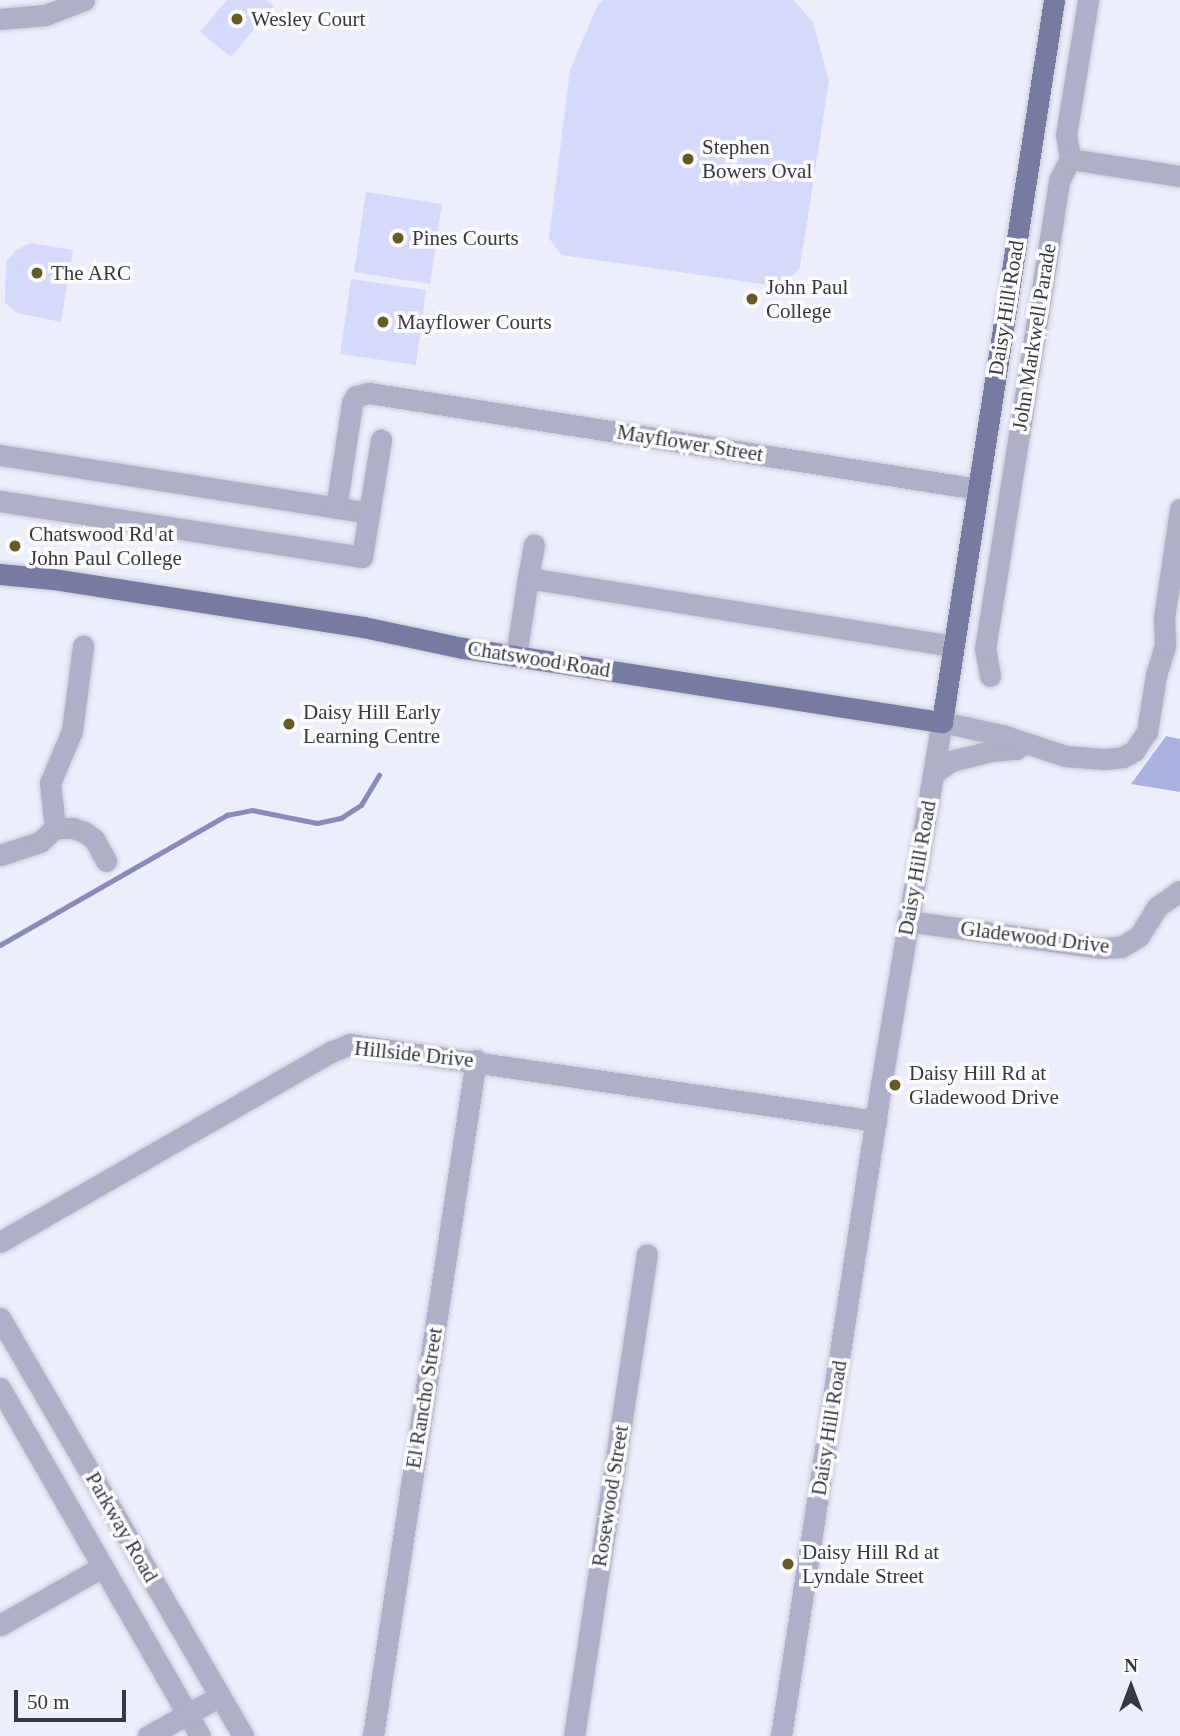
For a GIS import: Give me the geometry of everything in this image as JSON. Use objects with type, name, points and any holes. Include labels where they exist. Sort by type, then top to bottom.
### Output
[{"type":"main road","name":"Daisy Hill Road","points":[[942,722],[1054,0]]},
{"type":"main road","name":"Chatswood Road","points":[[0,565],[53,579]]},
{"type":"main road","name":"Chatswood Road","points":[[0,574],[53,579],[363,627],[516,656],[942,722]]},
{"type":"street","points":[[0,19],[45,15],[84,0]]},
{"type":"street","name":"John Markwell Parade","points":[[990,676],[985,649],[987,635],[1059,180],[1070,159],[1066,135],[1088,0]]},
{"type":"street","points":[[1070,159],[1180,176]]},
{"type":"street","name":"Mayflower Street","points":[[335,508],[356,396],[369,393],[978,489]]},
{"type":"street","points":[[0,500],[362,557],[381,440]]},
{"type":"street","points":[[0,455],[369,513]]},
{"type":"street","points":[[1173,647],[1164,618],[1180,509]]},
{"type":"street","points":[[516,656],[534,545]]},
{"type":"street","points":[[528,578],[953,646]]},
{"type":"street","points":[[55,828],[50,783],[72,731],[83,646]]},
{"type":"street","name":"Chatswood Road","points":[[942,722],[1002,735],[1023,744],[1087,759],[1123,757],[1142,743],[1147,732],[1156,675],[1173,647]]},
{"type":"street","name":"Daisy Hill Road","points":[[781,1736],[907,920],[942,722]]},
{"type":"street","name":"Chatswood Road","points":[[934,773],[951,761],[990,751],[1016,749],[1023,744]]},
{"type":"street","points":[[0,855],[40,842],[55,828],[73,828],[94,839],[106,861]]},
{"type":"street","name":"Gladewood Drive","points":[[907,920],[1102,947],[1121,947],[1139,936],[1157,907],[1180,891]]},
{"type":"street","name":"Hillside Drive","points":[[0,1242],[350,1044],[476,1060],[876,1121]]},
{"type":"street","name":"El Rancho Street","points":[[373,1736],[476,1060]]},
{"type":"street","name":"Rosewood Street","points":[[574,1736],[647,1255]]},
{"type":"street","name":"Parkway Road","points":[[0,1318],[243,1736]]},
{"type":"street","name":"Parkway Road","points":[[0,1388],[200,1736]]},
{"type":"street","points":[[0,1625],[102,1567]]},
{"type":"street","points":[[148,1736],[220,1696]]},
{"type":"shaded area","name":"Wesley Court","points":[[227,0],[266,0],[274,6],[231,57],[200,32]]},
{"type":"shaded area","name":"Stephen Bowers Oval","points":[[603,0],[793,0],[813,22],[829,81],[800,267],[783,287],[561,255],[549,238],[570,70],[598,4]]},
{"type":"shaded area","name":"Pines Courts","points":[[366,192],[442,204],[430,284],[354,272]]},
{"type":"shaded area","name":"The ARC","points":[[31,243],[73,250],[61,322],[17,313],[5,303],[6,262],[16,250]]},
{"type":"shaded area","name":"Mayflower Courts","points":[[351,279],[426,290],[416,365],[340,354]]},
{"type":"shaded area","points":[[1166,736],[1180,739],[1180,792],[1131,784]]},
{"type":"waterway","points":[[0,945],[227,815],[252,810],[317,823],[341,818],[361,805],[379,775]]},
{"type":"place","name":"Wesley Court","points":[[237,19]]},
{"type":"place","name":"Stephen Bowers Oval","points":[[688,159]]},
{"type":"place","name":"Pines Courts","points":[[398,238]]},
{"type":"place","name":"The ARC","points":[[37,273]]},
{"type":"place","name":"John Paul College","points":[[752,299]]},
{"type":"place","name":"Mayflower Courts","points":[[383,322]]},
{"type":"place","name":"Chatswood Rd at John Paul College","points":[[15,546]]},
{"type":"place","name":"Daisy Hill Early Learning Centre","points":[[289,724]]},
{"type":"place","name":"Daisy Hill Rd at Gladewood Drive","points":[[895,1085]]},
{"type":"place","name":"Daisy Hill Rd at Lyndale Street","points":[[788,1564]]}]
